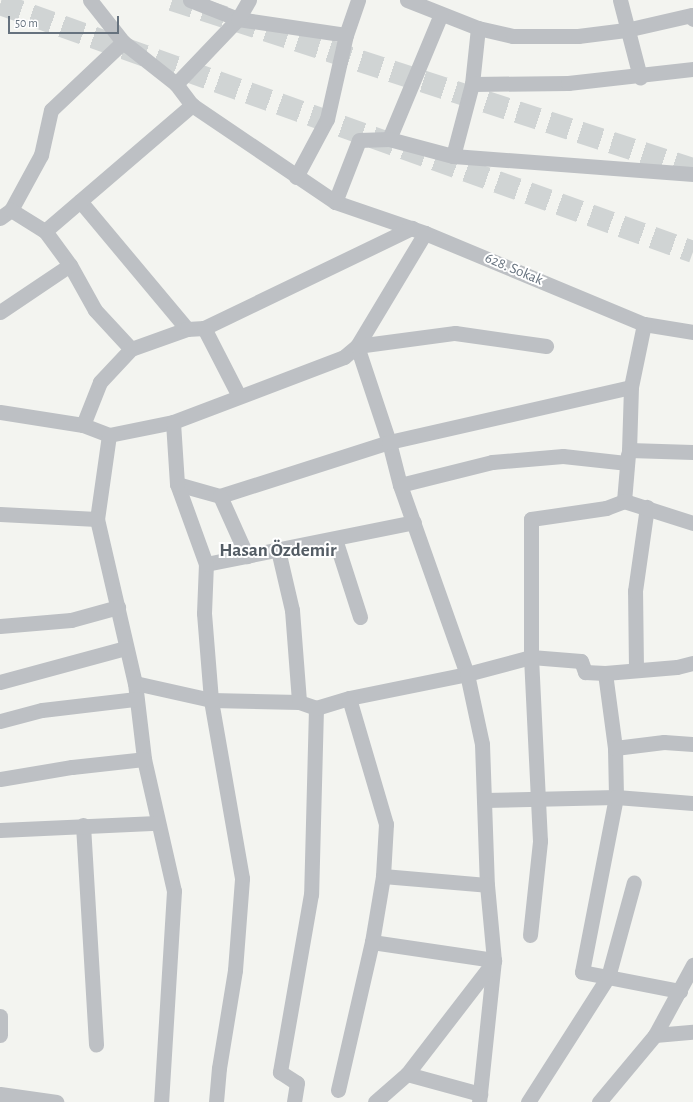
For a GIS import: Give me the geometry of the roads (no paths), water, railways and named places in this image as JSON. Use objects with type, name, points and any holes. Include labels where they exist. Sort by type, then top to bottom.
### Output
[{"type":"street","name":"628. Sokak","points":[[90,0],[123,42],[176,84],[192,105],[296,177],[335,202],[419,230],[644,324],[693,332]]},
{"type":"street","points":[[190,0],[238,19],[346,35]]},
{"type":"street","points":[[176,84],[238,19],[249,0]]},
{"type":"street","points":[[296,177],[327,118],[346,35],[358,0]]},
{"type":"street","points":[[407,0],[478,28],[513,36],[578,36],[626,30],[693,15]]},
{"type":"street","points":[[620,0],[626,30],[640,77]]},
{"type":"street","points":[[390,139],[441,14]]},
{"type":"street","points":[[453,156],[472,84],[478,28]]},
{"type":"street","points":[[123,42],[51,110],[41,155],[5,214],[46,231],[70,265],[95,310],[132,349]]},
{"type":"street","points":[[472,84],[568,84],[640,77],[693,69]]},
{"type":"street","points":[[46,231],[192,105]]},
{"type":"street","points":[[335,202],[360,140],[390,139],[453,156],[693,174]]},
{"type":"street","points":[[80,201],[187,329]]},
{"type":"street","points":[[84,425],[100,382],[132,349],[187,329],[204,328],[419,230]]},
{"type":"street","points":[[0,412],[84,425],[109,435],[173,422],[344,357],[357,346],[419,230]]},
{"type":"street","points":[[0,312],[70,265]]},
{"type":"street","points":[[624,501],[628,456],[631,387],[644,324]]},
{"type":"street","points":[[204,328],[239,396]]},
{"type":"street","points":[[357,346],[455,333],[546,346]]},
{"type":"street","points":[[357,346],[389,442],[400,485],[467,674],[482,744],[487,885],[494,960],[480,1098],[407,1074]]},
{"type":"street","points":[[177,484],[220,496],[389,442],[631,387]]},
{"type":"street","points":[[173,422],[177,484],[206,564],[204,613],[212,700],[242,878],[235,970],[219,1068],[216,1102]]},
{"type":"street","points":[[109,435],[96,519],[118,607],[125,648],[135,683],[144,759],[157,823],[174,891],[161,1102]]},
{"type":"street","points":[[400,485],[492,462],[563,456],[628,456],[693,452]]},
{"type":"street","points":[[220,496],[247,556]]},
{"type":"street","points":[[530,935],[540,841],[531,657],[531,519],[606,508],[624,501],[647,507],[693,523]]},
{"type":"street","points":[[636,669],[634,590],[647,507]]},
{"type":"street","points":[[0,514],[96,519]]},
{"type":"street","points":[[206,564],[414,522]]},
{"type":"street","points":[[335,539],[360,617]]},
{"type":"street","points":[[278,550],[292,610],[299,702]]},
{"type":"street","points":[[0,626],[71,620],[118,607]]},
{"type":"street","points":[[0,682],[125,648]]},
{"type":"street","points":[[135,683],[212,700],[299,702],[316,708],[349,698],[467,674],[531,657],[581,661],[585,672],[605,673],[636,669],[677,667],[693,663]]},
{"type":"street","points":[[605,673],[615,748],[616,797],[582,972],[680,990]]},
{"type":"street","points":[[338,1090],[372,942],[383,876],[386,824],[349,698]]},
{"type":"street","points":[[0,721],[42,710],[136,699]]},
{"type":"street","points":[[294,1102],[298,1083],[280,1072],[310,894],[316,708]]},
{"type":"street","points":[[615,748],[664,742],[693,744]]},
{"type":"street","points":[[0,779],[72,767],[144,759]]},
{"type":"street","points":[[484,800],[616,797],[693,803]]},
{"type":"street","points":[[0,830],[157,823]]},
{"type":"street","points":[[83,826],[96,1045]]},
{"type":"street","points":[[383,876],[487,885]]},
{"type":"street","points":[[528,1102],[608,977],[634,882]]},
{"type":"street","points":[[372,942],[494,960]]},
{"type":"street","points":[[375,1102],[407,1074],[494,960]]},
{"type":"street","points":[[600,1102],[655,1035],[693,965]]},
{"type":"street","points":[[0,1016],[0,1035]]},
{"type":"street","points":[[655,1035],[693,1032]]},
{"type":"street","points":[[0,1094],[56,1102]]},
{"type":"tunnel","points":[[172,0],[693,169]]},
{"type":"tunnel","points":[[0,4],[693,252]]},
{"type":"district","name":"Hasan Özdemir","points":[[278,551]]}]
